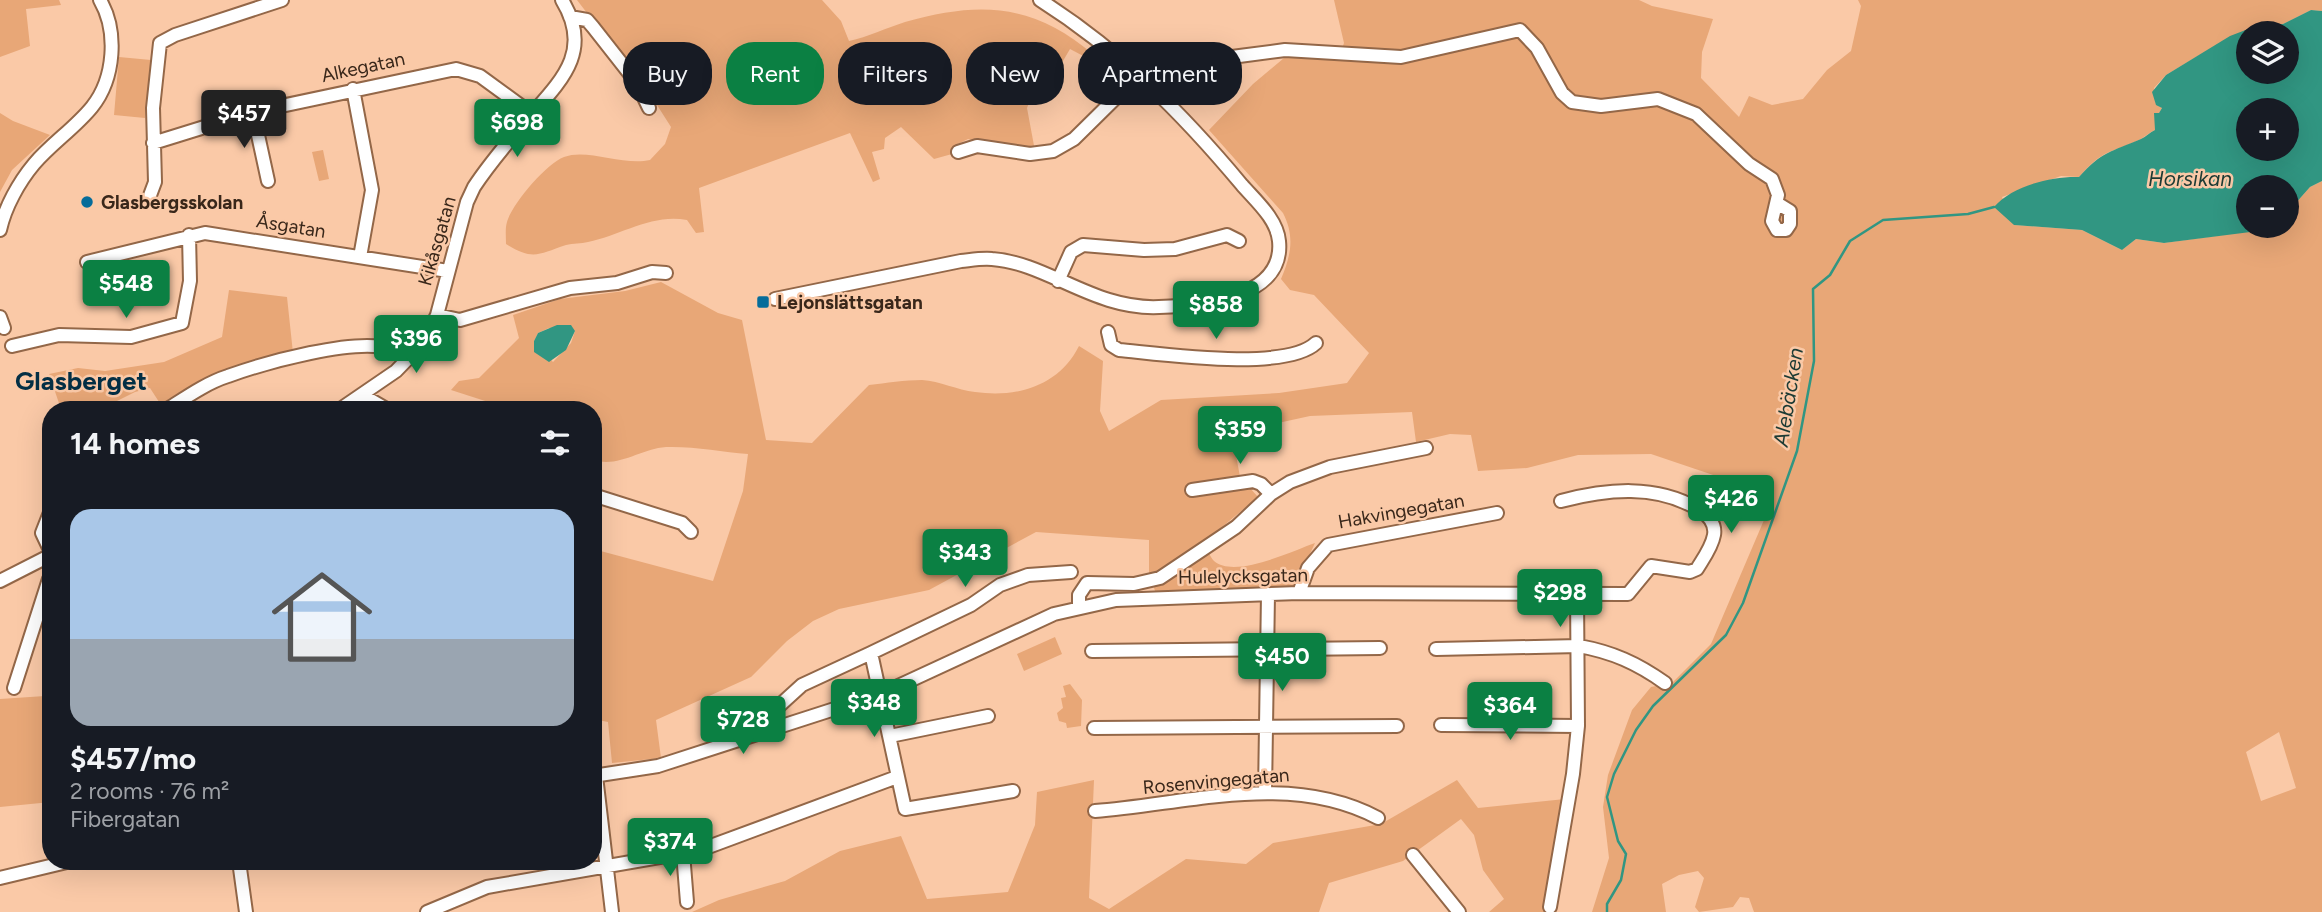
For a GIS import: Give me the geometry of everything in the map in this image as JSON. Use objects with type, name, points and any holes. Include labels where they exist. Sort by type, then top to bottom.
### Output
[{"type":"street","points":[[0,230],[23,179],[93,105],[104,85],[112,45],[107,15],[100,0]]},
{"type":"street","points":[[149,198],[155,182],[153,143],[160,43],[175,35],[282,0]]},
{"type":"street","points":[[562,0],[570,17],[587,20],[593,27],[637,83],[649,108]]},
{"type":"street","points":[[1040,0],[1100,42]]},
{"type":"street","name":"Kikåsgatan","points":[[353,401],[396,371],[425,342],[437,315],[474,187],[568,71],[574,46],[574,26],[570,17]]},
{"type":"street","points":[[1242,56],[1285,50],[1401,57],[1520,30],[1537,48],[1562,93],[1572,102],[1601,106],[1658,99],[1696,114],[1749,164],[1772,179],[1779,195],[1777,203]]},
{"type":"street","name":"Alkegatan","points":[[153,143],[253,111],[459,69],[480,76],[532,114]]},
{"type":"street","points":[[353,89],[372,190],[360,257]]},
{"type":"street","points":[[958,152],[977,146],[1030,154],[1053,151],[1074,139],[1109,105]]},
{"type":"street","points":[[775,299],[961,261],[992,259],[1025,267],[1117,303],[1166,307],[1206,303],[1265,281],[1276,266],[1279,239],[1269,217],[1170,105]]},
{"type":"street","points":[[253,111],[268,181]]},
{"type":"street","points":[[12,346],[59,335],[131,337],[182,323],[190,281],[189,235]]},
{"type":"street","name":"Åsgatan","points":[[87,262],[189,235],[228,235],[448,271]]},
{"type":"street","points":[[1058,281],[1071,252],[1083,244],[1144,250],[1175,248],[1227,235],[1239,241]]},
{"type":"street","points":[[437,315],[460,320],[570,288],[617,283],[652,272],[666,273]]},
{"type":"street","points":[[1108,332],[1109,342],[1119,350],[1209,358],[1297,355],[1316,343]]},
{"type":"street","points":[[182,401],[225,376],[268,364],[353,347],[379,345],[391,349]]},
{"type":"street","points":[[362,395],[372,401]]},
{"type":"street","points":[[1079,608],[1079,594],[1087,583],[1134,584],[1160,578],[1236,527],[1271,494],[1290,482],[1330,467],[1426,448]]},
{"type":"street","points":[[1192,490],[1253,481],[1261,484],[1271,494]]},
{"type":"street","name":"Hulelycksgatan","points":[[602,775],[658,766],[881,694],[1023,626],[1079,608],[1148,597],[1299,593],[1628,594],[1651,566],[1690,572],[1697,569],[1712,542],[1713,524],[1704,512],[1686,502],[1650,491],[1609,491],[1561,501]]},
{"type":"street","points":[[602,498],[682,523],[691,532]]},
{"type":"street","name":"Hakvingegatan","points":[[1299,593],[1308,568],[1328,545],[1497,513]]},
{"type":"street","points":[[0,581],[42,559]]},
{"type":"street","points":[[769,715],[802,685],[971,605],[1000,585],[1028,575],[1072,572]]},
{"type":"street","points":[[1265,793],[1268,594]]},
{"type":"street","points":[[1550,907],[1573,774],[1578,726],[1577,594]]},
{"type":"street","points":[[14,688],[42,604]]},
{"type":"street","points":[[1436,649],[1579,646],[1601,650],[1638,664],[1665,683]]},
{"type":"street","points":[[1092,651],[1380,648]]},
{"type":"street","points":[[871,653],[905,809],[1013,791]]},
{"type":"street","points":[[890,736],[988,716]]},
{"type":"street","points":[[1441,725],[1578,726]]},
{"type":"street","points":[[1094,728],[1397,726]]},
{"type":"street","points":[[602,867],[684,853],[739,836],[897,777]]},
{"type":"street","name":"Rosenvingegatan","points":[[1095,811],[1265,793],[1312,794],[1361,809],[1378,818]]},
{"type":"street","points":[[602,828],[612,912]]},
{"type":"street","points":[[684,853],[687,902]]},
{"type":"street","points":[[1413,855],[1459,912]]},
{"type":"street","points":[[0,878],[42,868]]},
{"type":"street","points":[[240,870],[246,912]]},
{"type":"street","points":[[427,912],[487,887],[584,870]]},
{"type":"shaded area","points":[[0,0],[59,0],[61,5],[26,9],[30,46],[0,57]]},
{"type":"shaded area","points":[[577,0],[822,0],[841,21],[849,41],[932,15],[958,11],[1005,11],[1049,25],[1078,43],[1078,53],[1070,49],[1064,59],[1064,42],[966,42],[966,105],[1028,105],[1035,151],[968,139],[954,146],[952,154],[934,159],[901,127],[885,138],[884,149],[872,152],[880,179],[873,182],[850,133],[699,188],[704,232],[696,233],[687,220],[674,219],[649,222],[600,239],[569,244],[536,254],[523,253],[506,244],[506,224],[510,214],[522,195],[557,161],[573,155],[628,161],[650,160],[665,144],[671,127],[657,105],[712,105],[712,42],[623,42],[623,60]]},
{"type":"shaded area","points":[[1334,0],[1639,0],[1652,6],[1713,19],[1702,52],[1701,78],[1739,117],[1749,96],[1772,105],[1803,99],[1827,70],[1851,51],[1861,6],[1858,0],[2322,0],[2322,11],[2311,10],[2289,21],[2236,21],[2236,36],[2166,75],[2154,88],[2156,104],[2162,108],[2156,119],[2155,130],[2101,156],[2079,177],[2061,176],[2002,197],[2014,225],[2082,230],[2122,250],[2136,239],[2164,243],[2236,233],[2236,238],[2299,238],[2299,199],[2310,187],[2322,181],[2322,912],[1754,912],[1749,898],[1740,897],[1733,907],[1699,912],[1695,907],[1704,878],[1698,871],[1679,875],[1662,884],[1666,912],[1592,912],[1609,858],[1603,807],[1608,775],[1632,710],[1651,687],[1672,683],[1711,644],[1770,506],[1722,478],[1651,454],[1578,455],[1527,468],[1478,471],[1471,435],[1450,434],[1416,442],[1412,412],[1310,416],[1232,433],[1240,477],[1258,497],[1204,542],[1214,561],[1223,566],[1235,567],[1264,562],[1315,543],[1295,586],[1156,594],[1149,572],[1149,540],[1036,532],[929,590],[839,609],[813,621],[787,641],[751,677],[656,720],[661,758],[612,763],[608,722],[602,721],[602,551],[713,581],[743,491],[748,454],[666,447],[621,460],[602,462],[602,401],[485,401],[451,390],[459,381],[479,378],[519,338],[513,315],[560,299],[625,291],[661,282],[718,313],[742,320],[766,440],[812,443],[869,385],[922,380],[975,392],[1021,391],[1048,380],[1060,371],[1071,360],[1079,346],[1103,361],[1100,411],[1109,431],[1161,400],[1279,393],[1347,383],[1369,353],[1314,295],[1290,290],[1281,279],[1290,246],[1287,221],[1283,213],[1209,130],[1233,105],[1242,105],[1242,96],[1284,58],[1339,57],[1344,43]],"holes":[[[549,328],[575,331],[571,343],[553,362],[534,341],[538,333]],[[2279,732],[2296,788],[2261,801],[2246,752]]]},
{"type":"shaded area","points":[[119,57],[151,60],[145,118],[114,115]]},
{"type":"shaded area","points":[[0,113],[50,135],[12,170],[0,192]]},
{"type":"shaded area","points":[[323,150],[329,179],[319,181],[312,152]]},
{"type":"shaded area","points":[[229,290],[287,297],[293,353],[236,366],[169,401],[158,401],[150,388],[117,401],[58,401],[49,374],[78,368],[105,371],[164,362],[222,337]]},
{"type":"shaded area","points":[[1055,637],[1062,654],[1024,671],[1017,654]]},
{"type":"shaded area","points":[[1070,684],[1082,700],[1081,726],[1067,728],[1066,723],[1059,721],[1057,713],[1063,708],[1061,698],[1066,697],[1063,686]]},
{"type":"shaded area","points":[[42,696],[42,803],[0,807],[0,699]]},
{"type":"shaded area","points":[[1094,780],[1089,898],[1109,909],[1186,859],[1246,864],[1273,843],[1381,824],[1457,780],[1478,808],[1565,799],[1550,912],[1489,912],[1504,899],[1483,870],[1474,835],[1461,819],[1403,861],[1329,883],[1319,912],[692,912],[719,900],[785,881],[840,851],[901,836],[927,899],[1008,892],[1035,825],[1037,792]]},
{"type":"water","name":"Horsikan","points":[[2311,10],[2322,11],[2322,181],[2310,187],[2299,199],[2299,175],[2236,175],[2236,234],[2164,243],[2136,239],[2122,250],[2082,230],[2014,225],[1994,207],[2011,193],[2033,184],[2057,178],[2079,177],[2101,157],[2155,130],[2154,113],[2159,113],[2162,108],[2156,105],[2152,92],[2166,75],[2236,34],[2236,84],[2299,84],[2299,21],[2289,21]]},
{"type":"water","points":[[557,325],[571,325],[575,331],[566,350],[549,362],[534,352],[534,341],[538,333]]},
{"type":"waterway","name":"Alebäcken","points":[[1607,912],[1607,904],[1621,880],[1626,854],[1618,841],[1607,797],[1614,774],[1636,730],[1653,706],[1726,635],[1743,603],[1797,451],[1814,361],[1813,289],[1830,275],[1850,241],[1883,220],[1968,214],[1994,207]]},
{"type":"place","name":"Glasbergsskolan","points":[[87,202]]},
{"type":"place","name":"Lejonslättsgatan","points":[[763,302]]},
{"type":"district","name":"Glasberget","points":[[81,381]]}]
